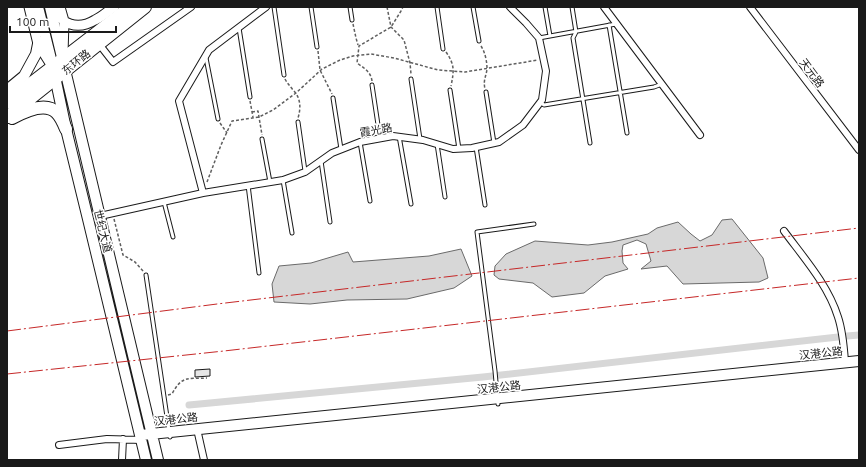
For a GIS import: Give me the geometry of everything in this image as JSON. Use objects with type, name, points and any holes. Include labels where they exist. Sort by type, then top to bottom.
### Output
[{"type":"highway","name":"东环路","points":[[7,117],[54,73],[130,7]]},
{"type":"highway","name":"东环路","points":[[64,65],[99,44],[145,7]]},
{"type":"highway","name":"东环路","points":[[7,102],[54,73]]},
{"type":"highway","points":[[7,120],[24,112],[47,108],[56,112],[66,129]]},
{"type":"main road","points":[[24,76],[54,73],[38,44],[29,7]]},
{"type":"main road","name":"世纪大道","points":[[38,7],[146,460]]},
{"type":"main road","points":[[51,7],[58,16],[73,26],[95,21],[114,7]]},
{"type":"main road","name":"世纪大道","points":[[51,7],[158,460]]},
{"type":"main road","points":[[60,7],[64,21],[64,65]]},
{"type":"main road","points":[[7,90],[24,76],[36,54],[38,44]]},
{"type":"main road","name":"汉港公路","points":[[498,402],[859,361]]},
{"type":"main road","name":"汉港公路","points":[[141,438],[859,367]]},
{"type":"street","points":[[99,44],[113,62],[191,7]]},
{"type":"street","points":[[203,193],[179,101],[209,50],[266,7]]},
{"type":"street","name":"霞光路","points":[[100,216],[203,193],[283,180],[306,172],[332,153],[360,142],[380,138],[399,136],[453,148],[476,148],[499,142],[523,125],[542,100],[546,71],[539,38],[510,7]]},
{"type":"street","points":[[604,7],[700,135]]},
{"type":"street","name":"天元路","points":[[750,7],[859,150]]},
{"type":"street","points":[[784,231],[817,276],[834,305],[842,332],[845,362]]},
{"type":"street","points":[[198,432],[204,460]]},
{"type":"street","points":[[59,445],[107,439],[141,438]]},
{"type":"street","points":[[122,460],[123,439]]},
{"type":"lane","points":[[274,7],[284,75]]},
{"type":"lane","points":[[311,7],[317,47]]},
{"type":"lane","points":[[350,7],[352,20]]},
{"type":"lane","points":[[437,7],[443,48]]},
{"type":"lane","points":[[473,7],[478,40]]},
{"type":"lane","points":[[545,7],[550,36]]},
{"type":"lane","points":[[572,7],[576,32],[573,38],[590,144]]},
{"type":"lane","points":[[539,38],[617,24]]},
{"type":"lane","points":[[610,26],[627,133]]},
{"type":"lane","points":[[239,28],[250,98]]},
{"type":"lane","points":[[206,56],[218,120]]},
{"type":"lane","points":[[411,79],[420,140]]},
{"type":"lane","points":[[540,103],[544,105],[583,99],[654,87],[662,84]]},
{"type":"lane","points":[[372,85],[380,138]]},
{"type":"lane","points":[[450,90],[459,148]]},
{"type":"lane","points":[[486,92],[494,144]]},
{"type":"lane","points":[[334,98],[342,149]]},
{"type":"lane","points":[[298,122],[306,172]]},
{"type":"lane","points":[[399,136],[411,204]]},
{"type":"lane","points":[[262,139],[270,182]]},
{"type":"lane","points":[[360,142],[370,201]]},
{"type":"lane","points":[[437,144],[445,197]]},
{"type":"lane","points":[[476,148],[485,206]]},
{"type":"lane","points":[[321,161],[330,222]]},
{"type":"lane","points":[[283,180],[292,233]]},
{"type":"lane","points":[[248,185],[260,272]]},
{"type":"lane","points":[[164,202],[173,237]]},
{"type":"lane","points":[[498,402],[477,232],[534,224]]},
{"type":"lane","points":[[146,275],[170,435]]},
{"type":"path","points":[[387,7],[391,27],[404,40],[410,63],[411,79]]},
{"type":"path","points":[[359,46],[391,27],[403,7]]},
{"type":"path","points":[[352,20],[359,46],[357,63],[369,72],[372,79],[372,85]]},
{"type":"path","points":[[478,40],[484,51],[487,68],[484,82],[486,92]]},
{"type":"path","points":[[317,47],[320,70],[334,98]]},
{"type":"path","points":[[443,48],[450,58],[454,71],[450,90]]},
{"type":"path","points":[[203,193],[221,145],[232,121],[259,117],[273,110],[296,93],[320,70],[340,60],[352,56],[371,54],[394,58],[438,70],[464,72],[544,59]]},
{"type":"path","points":[[284,75],[286,82],[296,93],[300,102],[298,122]]},
{"type":"path","points":[[250,98],[253,118]]},
{"type":"path","points":[[252,112],[258,111],[262,139]]},
{"type":"path","points":[[218,120],[227,133]]},
{"type":"path","points":[[112,214],[123,255],[135,262],[146,275]]},
{"type":"path","points":[[164,397],[172,394],[176,386],[184,380],[207,378]]},
{"type":"shaded area","points":[[732,219],[763,258],[768,278],[759,282],[683,284],[667,266],[641,269],[651,261],[646,244],[637,240],[623,245],[623,263],[628,269],[605,276],[584,293],[552,297],[533,283],[499,279],[494,275],[495,266],[506,254],[535,241],[588,245],[612,242],[648,234],[657,228],[678,222],[700,241],[712,235],[722,220]]},
{"type":"shaded area","points":[[461,249],[472,276],[454,288],[407,299],[347,300],[310,304],[274,302],[272,284],[279,266],[311,263],[348,252],[353,262],[429,256]]},
{"type":"building","points":[[210,369],[210,376],[195,377],[195,370]]},
{"type":"waterway","points":[[847,336],[859,335]]},
{"type":"waterway","points":[[189,405],[483,377],[838,337]]},
{"type":"power","points":[[7,331],[217,304],[859,228]]},
{"type":"power","points":[[7,374],[224,351],[859,278]]}]
